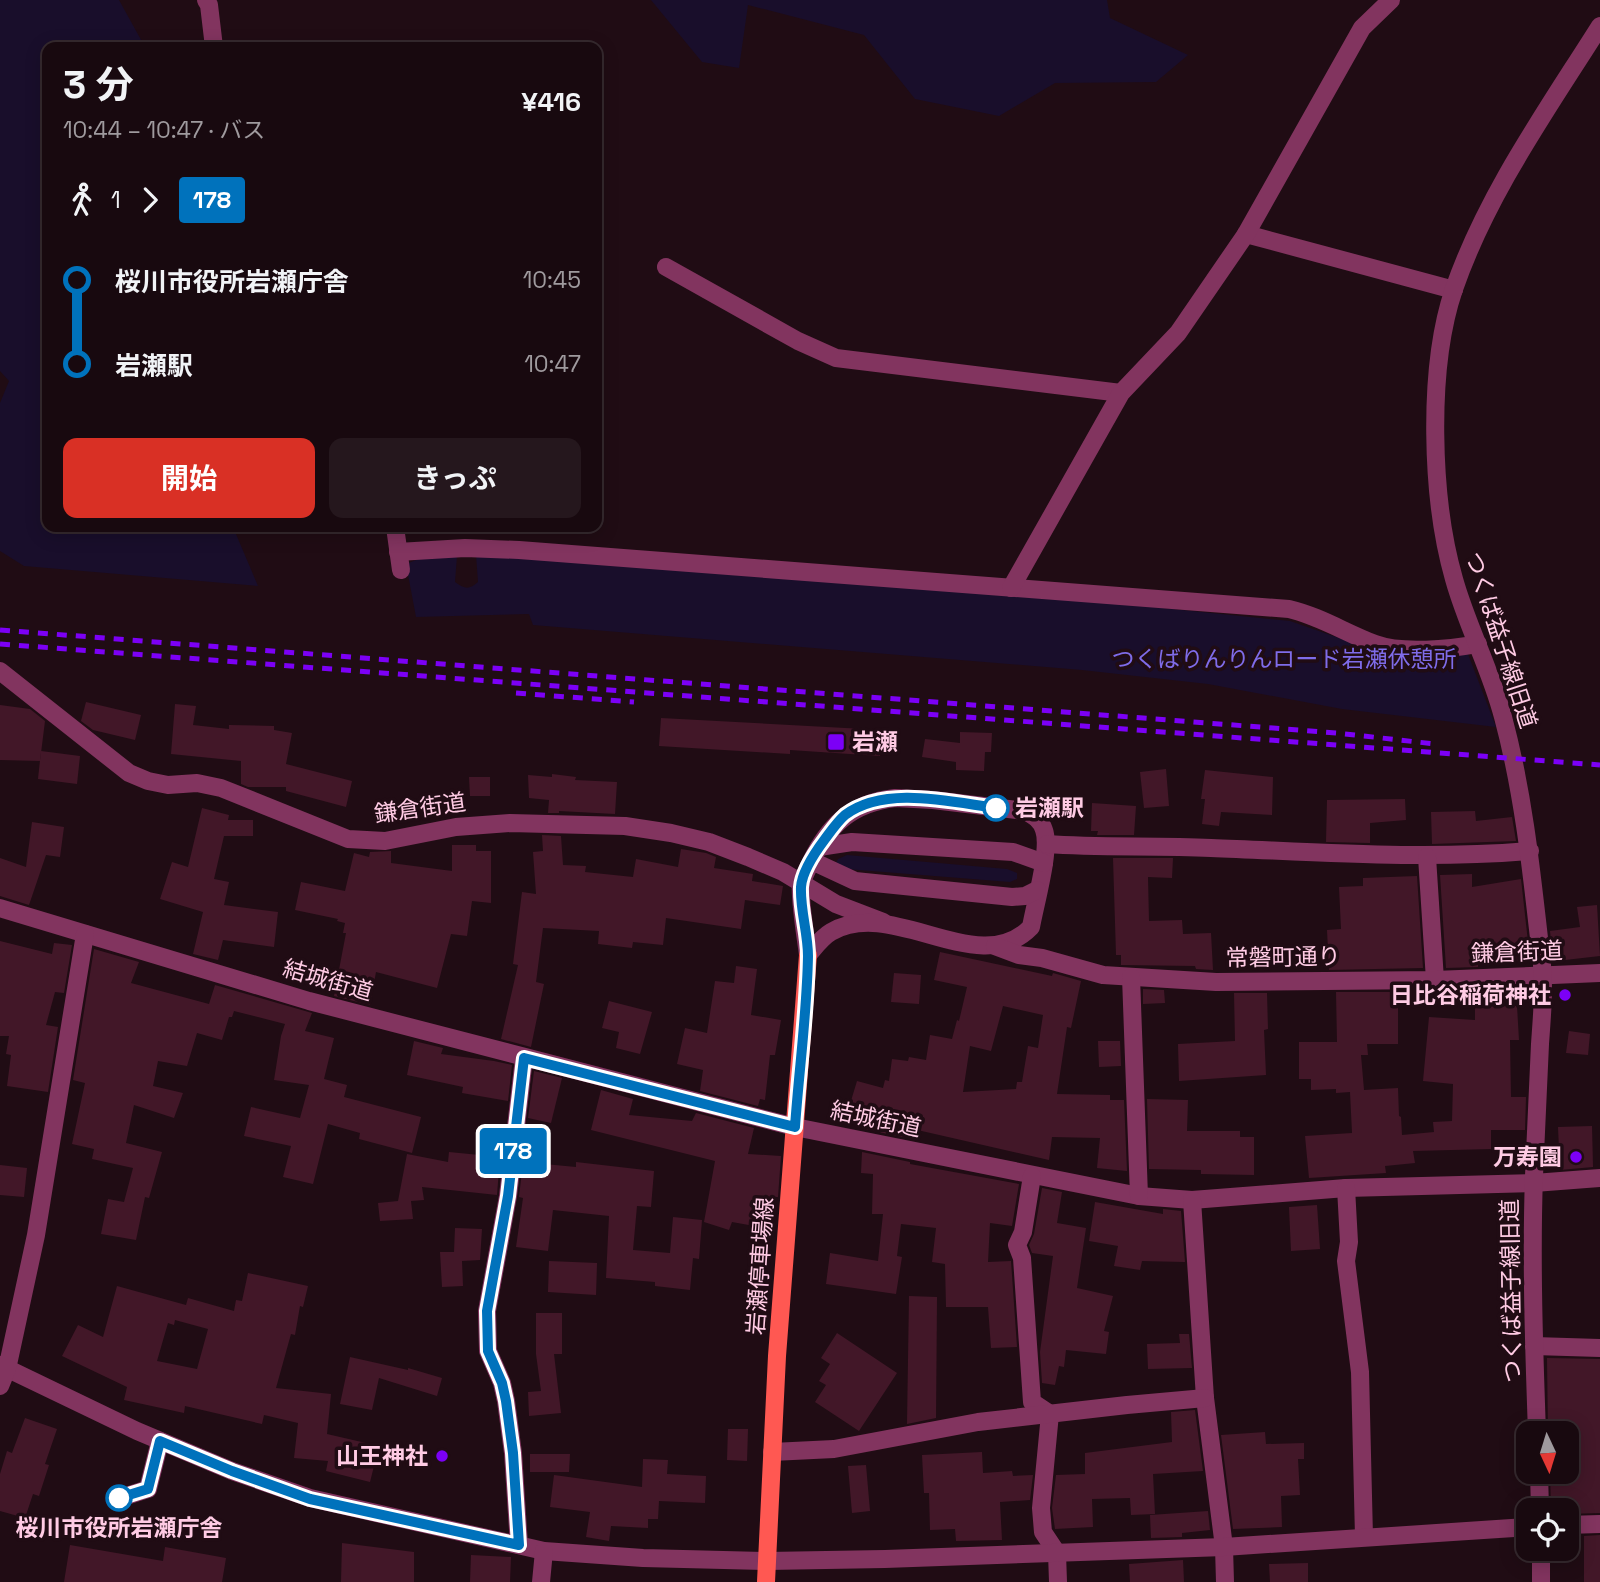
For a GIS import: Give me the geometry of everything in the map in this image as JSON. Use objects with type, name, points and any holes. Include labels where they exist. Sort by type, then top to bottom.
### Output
[{"type":"main road","name":"岩瀬停車場線","points":[[766,1582],[772,1452],[808,955]]},
{"type":"street","points":[[206,0],[214,42]]},
{"type":"street","points":[[1011,588],[1121,393],[1178,333],[1246,234],[1362,28],[1391,0]]},
{"type":"street","name":"つくば益子線旧道","points":[[1537,1421],[1534,1183],[1544,975],[1530,851],[1504,720],[1454,582],[1443,535],[1438,481],[1436,397],[1441,340],[1454,290],[1472,246],[1506,176],[1600,26]]},
{"type":"street","points":[[1246,234],[1454,290]]},
{"type":"street","points":[[666,267],[798,341],[836,358],[1121,393]]},
{"type":"street","points":[[396,532],[399,561],[465,548],[519,550],[1289,609],[1378,645],[1394,648],[1455,648],[1478,644]]},
{"type":"street","name":"鎌倉街道","points":[[0,671],[129,773],[148,782],[168,785],[197,783],[221,788],[348,839],[385,841],[484,823],[625,826],[671,833],[709,842],[783,873],[836,904],[883,922]]},
{"type":"street","points":[[808,955],[801,885],[815,854],[846,814],[864,804],[895,798],[1025,811],[1038,818],[1047,844],[1031,927],[1042,958]]},
{"type":"street","points":[[815,854],[852,842],[1013,852],[1044,863]]},
{"type":"street","points":[[1047,844],[1082,847],[1174,846],[1427,857],[1530,851]]},
{"type":"street","points":[[815,854],[855,881],[1012,897],[1025,896],[1037,890]]},
{"type":"street","points":[[1427,857],[1435,980]]},
{"type":"street","name":"結城街道","points":[[0,908],[309,1001],[795,1127],[1139,1196],[1192,1200],[1346,1188],[1534,1183],[1600,1178]]},
{"type":"street","points":[[808,955],[828,933],[845,925],[883,922]]},
{"type":"street","name":"常磐町通り","points":[[883,922],[953,940],[995,946],[1019,955],[1042,958],[1103,975],[1216,982],[1435,980]]},
{"type":"street","points":[[995,946],[1011,941],[1031,927]]},
{"type":"street","points":[[0,1386],[36,1235],[85,934]]},
{"type":"street","name":"鎌倉街道","points":[[1435,980],[1600,973]]},
{"type":"street","points":[[1131,977],[1139,1196]]},
{"type":"street","points":[[519,1545],[508,1414],[502,1383],[488,1351],[487,1311],[508,1196],[524,1058]]},
{"type":"street","points":[[1032,1176],[1023,1231],[1017,1245],[1022,1258],[1031,1402],[1050,1414]]},
{"type":"street","points":[[1346,1188],[1349,1242],[1346,1261],[1360,1372],[1364,1537]]},
{"type":"street","points":[[1192,1200],[1205,1398],[1224,1547],[1225,1582]]},
{"type":"street","points":[[1534,1346],[1600,1348]]},
{"type":"street","points":[[3,1367],[160,1441],[310,1499],[544,1551],[643,1558],[767,1560],[1224,1547],[1516,1528]]},
{"type":"street","points":[[772,1452],[834,1449],[978,1422],[1205,1398]]},
{"type":"street","points":[[1050,1414],[1041,1508],[1043,1532],[1058,1553],[1058,1582]]},
{"type":"street","points":[[117,1499],[148,1489],[160,1441]]},
{"type":"street","points":[[1579,1525],[1600,1524]]},
{"type":"street","points":[[541,1582],[544,1551]]},
{"type":"street","points":[[1541,1561],[1542,1582]]},
{"type":"green space","points":[[0,0],[119,0],[142,42],[42,42],[42,532],[235,532],[258,586],[24,566],[0,551],[0,403],[9,381],[0,371]]},
{"type":"green space","points":[[651,0],[1107,0],[1110,18],[1188,55],[1156,82],[1055,83],[999,116],[915,99],[864,35],[748,5],[739,68],[702,62]]},
{"type":"green space","name":"つくばりんりんロード岩瀬休憩所","points":[[476,555],[1075,599],[1290,621],[1391,656],[1468,654],[1496,727],[1342,709],[1208,684],[1082,670],[533,625],[529,614],[416,617],[406,564],[421,558],[457,556],[455,582],[469,587],[478,582]]},
{"type":"green space","points":[[847,855],[1007,869],[1017,873],[1017,879],[1010,882],[846,869],[836,863]]},
{"type":"building","points":[[86,702],[141,715],[135,740],[93,730],[81,721]]},
{"type":"building","points":[[175,704],[196,706],[193,725],[229,729],[229,725],[274,726],[274,730],[292,733],[286,764],[352,781],[346,807],[286,791],[286,787],[248,787],[241,784],[241,761],[171,754]]},
{"type":"building","points":[[0,705],[30,709],[45,721],[40,761],[0,760]]},
{"type":"building","points":[[661,718],[864,729],[863,739],[881,740],[880,756],[659,746]]},
{"type":"building","points":[[960,732],[992,733],[991,752],[985,752],[984,771],[956,770],[956,762],[922,757],[925,739],[960,743]]},
{"type":"building","points":[[41,751],[80,756],[77,784],[38,779]]},
{"type":"building","points":[[1166,769],[1169,806],[1144,808],[1140,772]]},
{"type":"building","points":[[1205,770],[1273,777],[1272,815],[1221,812],[1219,826],[1202,824],[1205,799],[1201,799]]},
{"type":"building","points":[[552,774],[576,777],[575,780],[617,782],[615,814],[559,811],[548,813],[549,800],[529,798],[528,775],[552,777]]},
{"type":"building","points":[[469,777],[490,777],[490,796],[470,796]]},
{"type":"building","points":[[1405,799],[1406,820],[1370,823],[1370,843],[1326,842],[1327,800]]},
{"type":"building","points":[[1092,803],[1136,806],[1134,835],[1097,835],[1098,831],[1091,831]]},
{"type":"building","points":[[202,808],[229,815],[228,820],[253,820],[253,836],[224,836],[214,879],[229,882],[224,905],[278,912],[274,947],[223,940],[218,960],[193,954],[203,912],[160,899],[172,862],[188,867]]},
{"type":"building","points":[[1475,811],[1476,821],[1512,817],[1516,841],[1432,844],[1431,812]]},
{"type":"building","points":[[32,822],[64,827],[60,857],[46,855],[29,905],[0,896],[0,858],[26,867]]},
{"type":"building","points":[[542,835],[561,836],[563,865],[586,866],[585,872],[633,877],[636,859],[678,867],[681,849],[706,853],[716,857],[714,868],[753,874],[752,881],[783,886],[780,905],[745,900],[741,929],[666,918],[663,945],[633,942],[632,948],[598,944],[599,931],[543,928],[536,982],[544,984],[531,1047],[501,1039],[518,965],[513,964],[522,892],[536,894],[533,852],[543,851]]},
{"type":"building","points":[[452,845],[476,845],[476,851],[491,851],[491,903],[472,901],[467,936],[451,934],[437,988],[376,972],[370,1005],[334,996],[346,933],[343,933],[345,923],[337,921],[338,919],[295,910],[301,882],[345,891],[354,853],[369,857],[370,852],[391,851],[391,863],[452,871]]},
{"type":"building","points":[[1113,858],[1173,858],[1172,878],[1148,877],[1149,921],[1182,920],[1183,934],[1211,933],[1213,970],[1196,969],[1195,966],[1121,965],[1121,955],[1116,955]]},
{"type":"building","points":[[1472,874],[1472,887],[1521,879],[1530,960],[1446,968],[1440,875]]},
{"type":"building","points":[[1417,876],[1423,968],[1329,970],[1327,930],[1341,929],[1339,887],[1363,886],[1363,878]]},
{"type":"building","points":[[1597,905],[1600,956],[1565,960],[1565,956],[1553,958],[1550,931],[1580,927],[1577,907]]},
{"type":"building","points":[[0,941],[52,954],[54,943],[72,945],[64,993],[55,992],[46,1025],[58,1027],[48,1092],[7,1086],[11,1055],[6,1054],[9,1036],[0,1036]]},
{"type":"building","points":[[94,949],[139,962],[131,983],[209,1004],[215,985],[312,1013],[305,1031],[334,1038],[324,1079],[347,1085],[344,1097],[421,1117],[412,1153],[359,1139],[360,1133],[328,1124],[313,1184],[283,1177],[291,1146],[244,1136],[251,1107],[300,1118],[309,1085],[274,1080],[285,1024],[234,1011],[232,1017],[229,1017],[222,1040],[197,1033],[187,1066],[158,1061],[153,1086],[183,1093],[174,1118],[134,1105],[126,1143],[162,1152],[149,1198],[145,1197],[136,1240],[101,1234],[108,1199],[124,1202],[133,1168],[92,1159],[94,1149],[72,1144],[85,1083],[73,1080]]},
{"type":"building","points":[[940,952],[1052,976],[1053,973],[1081,981],[1071,1028],[1067,1027],[1057,1094],[1110,1095],[1110,1100],[1124,1100],[1127,1171],[1097,1168],[1100,1138],[1052,1137],[1049,1160],[913,1129],[912,1139],[864,1129],[864,1123],[847,1114],[857,1081],[883,1088],[885,1080],[889,1081],[892,1059],[908,1061],[909,1057],[926,1060],[930,1035],[952,1039],[967,987],[934,980]],"holes":[[[1003,1006],[1043,1015],[1038,1048],[1028,1046],[1022,1082],[1017,1082],[1016,1089],[963,1092],[970,1046],[991,1051]]]},
{"type":"building","points":[[736,966],[757,969],[751,1015],[781,1020],[775,1055],[770,1055],[765,1100],[760,1099],[758,1106],[700,1091],[703,1070],[677,1064],[685,1028],[707,1033],[715,981],[734,983]]},
{"type":"building","points":[[894,973],[921,975],[919,1004],[891,1002]]},
{"type":"building","points":[[1143,989],[1164,990],[1165,1003],[1143,1004]]},
{"type":"building","points":[[1336,992],[1398,992],[1398,1044],[1367,1044],[1368,1055],[1361,1055],[1364,1090],[1398,1088],[1402,1135],[1434,1132],[1433,1122],[1452,1121],[1453,1084],[1423,1081],[1429,1017],[1475,1020],[1475,1007],[1517,1006],[1519,1040],[1510,1040],[1511,1097],[1526,1097],[1525,1130],[1491,1130],[1491,1149],[1413,1151],[1415,1163],[1385,1166],[1386,1173],[1309,1178],[1305,1136],[1352,1133],[1350,1092],[1336,1093],[1336,1089],[1311,1090],[1311,1079],[1299,1079],[1299,1042],[1337,1042]]},
{"type":"building","points":[[1234,993],[1267,993],[1268,1029],[1264,1030],[1266,1075],[1179,1081],[1178,1044],[1235,1041]]},
{"type":"building","points":[[609,1001],[652,1012],[640,1054],[616,1048],[619,1032],[602,1028]]},
{"type":"building","points":[[1569,1031],[1590,1034],[1588,1055],[1566,1053]]},
{"type":"building","points":[[414,1041],[443,1048],[441,1054],[512,1065],[508,1101],[462,1093],[463,1087],[407,1075]]},
{"type":"building","points":[[1098,1041],[1120,1041],[1121,1066],[1099,1067]]},
{"type":"building","points":[[534,1071],[562,1078],[551,1123],[528,1118]]},
{"type":"building","points":[[601,1090],[633,1099],[629,1115],[692,1121],[696,1113],[754,1128],[748,1154],[781,1156],[778,1197],[771,1197],[766,1228],[732,1222],[729,1230],[704,1222],[715,1161],[591,1130]]},
{"type":"building","points":[[1147,1099],[1188,1100],[1187,1131],[1240,1131],[1240,1137],[1254,1137],[1254,1175],[1149,1169]]},
{"type":"building","name":"万寿園","points":[[1592,1126],[1593,1167],[1560,1170],[1558,1127]]},
{"type":"building","points":[[449,1152],[500,1157],[497,1195],[422,1187],[424,1200],[411,1201],[413,1219],[380,1221],[378,1203],[398,1201],[407,1154],[448,1162]]},
{"type":"building","points":[[862,1152],[910,1164],[1019,1184],[1012,1226],[990,1223],[988,1262],[1011,1261],[1017,1347],[991,1348],[988,1307],[946,1307],[945,1264],[932,1262],[936,1228],[901,1224],[897,1256],[902,1257],[896,1294],[826,1284],[830,1253],[878,1261],[883,1214],[872,1214],[873,1174],[861,1173]]},
{"type":"building","points":[[523,1162],[576,1167],[576,1162],[654,1171],[651,1207],[637,1206],[633,1250],[670,1253],[673,1217],[702,1220],[699,1259],[693,1258],[690,1290],[655,1286],[655,1282],[606,1278],[609,1216],[553,1210],[548,1251],[516,1247],[523,1198],[519,1197]]},
{"type":"building","points":[[0,1165],[27,1168],[24,1197],[0,1195]]},
{"type":"building","points":[[1042,1188],[1062,1192],[1057,1223],[1086,1228],[1077,1288],[1113,1296],[1104,1331],[1109,1332],[1106,1354],[1066,1350],[1064,1367],[1059,1366],[1055,1385],[1042,1383],[1040,1352],[1053,1256],[1032,1253],[1029,1245],[1034,1234]]},
{"type":"building","points":[[1095,1202],[1163,1214],[1163,1209],[1181,1211],[1185,1262],[1142,1261],[1140,1270],[1114,1266],[1118,1246],[1089,1241]]},
{"type":"building","points":[[1317,1205],[1320,1249],[1291,1251],[1289,1207]]},
{"type":"building","points":[[455,1228],[482,1229],[480,1260],[462,1261],[463,1286],[442,1287],[440,1252],[454,1252]]},
{"type":"building","points":[[549,1261],[597,1263],[596,1295],[548,1292]]},
{"type":"building","points":[[248,1273],[308,1286],[303,1307],[300,1306],[295,1335],[291,1334],[276,1388],[331,1394],[327,1434],[379,1446],[370,1482],[326,1471],[328,1461],[294,1458],[298,1423],[264,1415],[262,1424],[185,1406],[184,1413],[124,1400],[127,1387],[62,1356],[78,1325],[103,1337],[117,1286],[186,1305],[188,1298],[234,1311],[236,1300],[242,1301]],"holes":[[[175,1320],[208,1329],[197,1369],[157,1361],[168,1323],[174,1325]]]},
{"type":"building","points":[[909,1296],[937,1297],[936,1418],[907,1424]]},
{"type":"building","points":[[536,1313],[562,1313],[562,1354],[554,1354],[561,1413],[529,1416],[528,1392],[541,1391],[536,1354]]},
{"type":"building","points":[[837,1333],[897,1373],[859,1431],[815,1402],[826,1385],[819,1381],[830,1364],[821,1358]]},
{"type":"building","points":[[1179,1334],[1189,1334],[1192,1368],[1148,1369],[1147,1344],[1180,1343]]},
{"type":"building","points":[[350,1357],[408,1368],[442,1378],[437,1396],[379,1378],[372,1410],[340,1404]]},
{"type":"building","points":[[1547,1358],[1600,1359],[1600,1513],[1579,1514],[1579,1498],[1551,1498],[1550,1484],[1579,1484],[1579,1421],[1548,1421]]},
{"type":"building","points":[[1195,1410],[1203,1471],[1153,1474],[1155,1514],[1131,1515],[1130,1498],[1092,1499],[1093,1527],[1055,1529],[1052,1508],[1056,1475],[1085,1474],[1085,1453],[1172,1442],[1171,1412]]},
{"type":"building","points":[[25,1418],[57,1429],[45,1464],[49,1465],[39,1496],[33,1494],[25,1518],[0,1511],[0,1474],[7,1451],[12,1453]]},
{"type":"building","points":[[728,1429],[748,1429],[747,1461],[727,1460]]},
{"type":"building","points":[[1265,1432],[1266,1444],[1304,1443],[1304,1459],[1298,1459],[1300,1495],[1281,1496],[1282,1527],[1233,1529],[1221,1435]]},
{"type":"building","points":[[982,1452],[983,1473],[1012,1471],[1013,1476],[1033,1475],[1030,1500],[1000,1502],[1002,1540],[956,1541],[955,1529],[930,1530],[929,1493],[924,1493],[922,1455]]},
{"type":"building","points":[[530,1454],[570,1454],[569,1472],[530,1472]]},
{"type":"building","points":[[643,1459],[668,1460],[667,1474],[706,1476],[705,1503],[659,1501],[658,1519],[648,1519],[648,1528],[611,1526],[609,1541],[586,1537],[590,1512],[550,1507],[554,1475],[642,1487]]},
{"type":"building","points":[[866,1465],[870,1511],[852,1513],[848,1466]]},
{"type":"building","points":[[1208,1511],[1210,1530],[1182,1533],[1182,1537],[1151,1538],[1150,1515]]},
{"type":"building","points":[[1600,1535],[1600,1582],[1584,1582],[1584,1536]]},
{"type":"building","points":[[342,1543],[414,1552],[414,1582],[341,1582]]},
{"type":"building","name":"桜川市役所岩瀬庁舎","points":[[70,1545],[163,1561],[165,1547],[226,1558],[222,1582],[64,1582]]},
{"type":"building","points":[[471,1555],[511,1557],[510,1582],[470,1582]]},
{"type":"building","points":[[1183,1560],[1184,1582],[1130,1582],[1129,1564]]},
{"type":"building","points":[[1308,1563],[1308,1582],[1270,1582],[1269,1564]]},
{"type":"railway","points":[[0,630],[1337,733],[1435,744]]},
{"type":"railway","points":[[0,644],[1600,765]]},
{"type":"railway","points":[[516,693],[634,702]]},
{"type":"bus line","name":"178","points":[[119,1498],[148,1489],[160,1441],[310,1499],[519,1545],[513,1453],[506,1401],[502,1383],[488,1351],[487,1311],[508,1196],[524,1058],[795,1127],[808,955],[801,885],[819,847],[846,814],[864,804],[879,800],[933,800],[996,808]]},
{"type":"place","name":"岩瀬","points":[[836,742]]},
{"type":"place","name":"岩瀬駅","points":[[996,808]]},
{"type":"place","name":"日比谷稲荷神社","points":[[1565,995]]},
{"type":"place","name":"万寿園","points":[[1576,1157]]},
{"type":"place","name":"山王神社","points":[[442,1456]]},
{"type":"place","name":"桜川市役所岩瀬庁舎","points":[[119,1498]]}]
